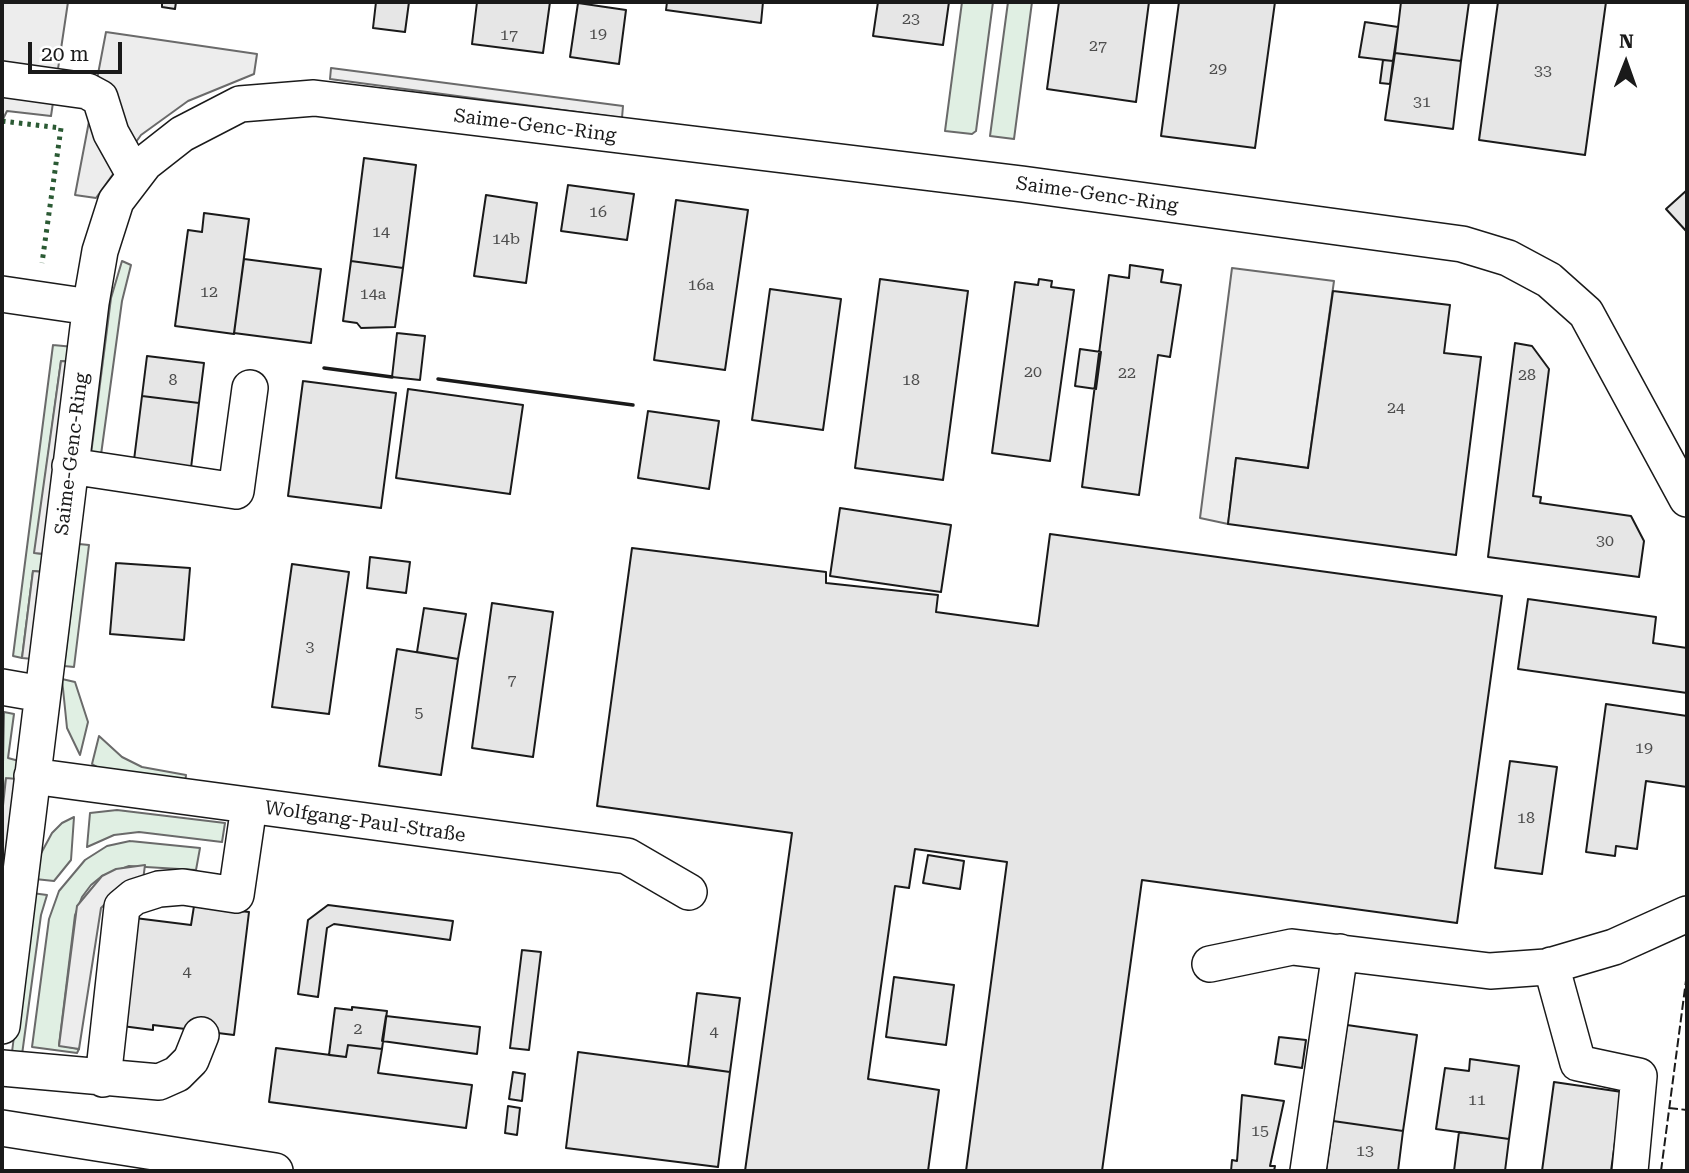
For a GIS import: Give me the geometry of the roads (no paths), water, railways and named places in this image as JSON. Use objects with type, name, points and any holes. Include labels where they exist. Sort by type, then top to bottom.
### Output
[{"type":"street","points":[[2,79],[87,91],[100,98],[111,133],[135,176]]},
{"type":"street","name":"Saime-Genc-Ring","points":[[2,1026],[90,307],[100,251],[116,201],[145,163],[182,134],[240,104],[314,98],[1022,184],[1462,244],[1508,258],[1549,280],[1586,313],[1610,352],[1687,499]]},
{"type":"street","points":[[2,294],[90,307]]},
{"type":"street","points":[[70,466],[236,491],[250,388]]},
{"type":"street","points":[[2,687],[42,694]]},
{"type":"street","name":"Wolfgang-Paul-Straße","points":[[32,776],[627,856],[689,892]]},
{"type":"street","points":[[103,1079],[122,907],[134,897],[159,889],[183,887],[236,895],[249,806]]},
{"type":"street","points":[[1210,964],[1293,947],[1490,971],[1552,965],[1614,947],[1687,914]]},
{"type":"street","points":[[1308,1171],[1340,953]]},
{"type":"street","points":[[1552,965],[1578,1063],[1639,1076],[1629,1171]]},
{"type":"street","points":[[2,1068],[159,1082],[177,1074],[191,1060],[201,1035]]},
{"type":"street","points":[[2,1128],[275,1171]]}]
